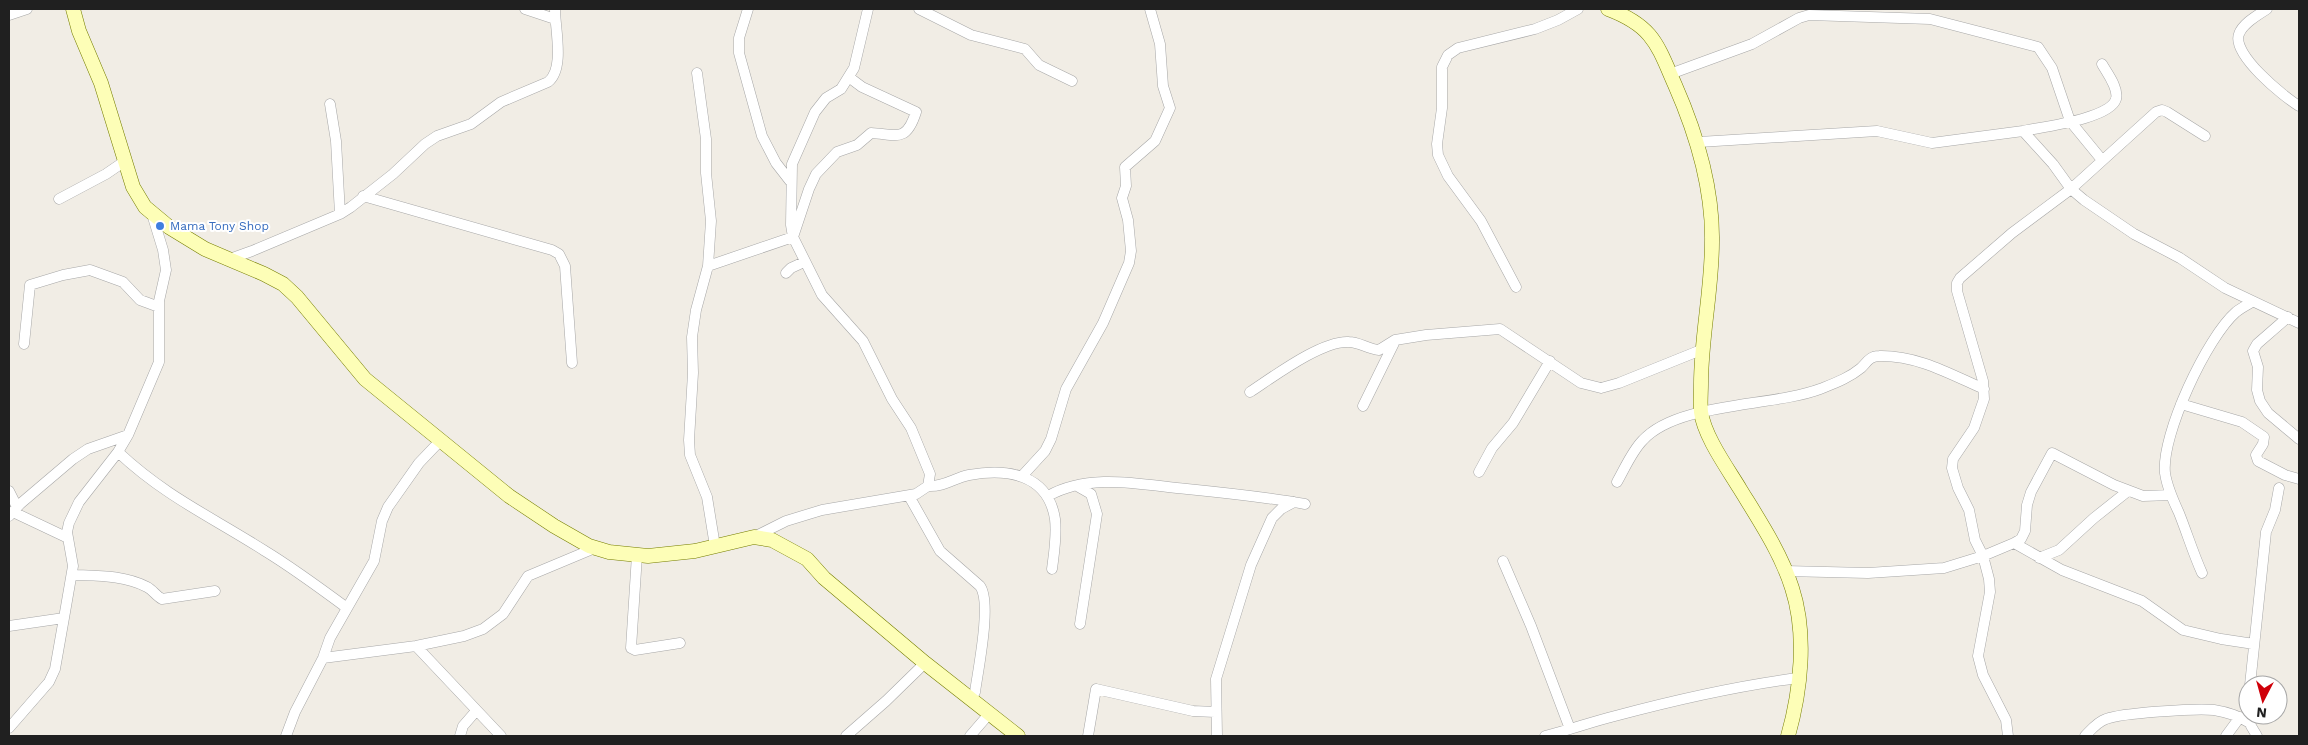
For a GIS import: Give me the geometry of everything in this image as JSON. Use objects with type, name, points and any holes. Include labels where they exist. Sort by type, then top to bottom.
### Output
[{"type":"street","points":[[9,15],[27,9]]},
{"type":"street","points":[[73,9],[79,31],[101,83],[137,196],[152,214],[205,249],[283,284],[297,297],[365,379],[509,496],[554,526],[595,548],[637,555],[660,555],[715,546],[754,537],[786,521],[822,510],[909,496],[923,491],[928,486],[930,474],[911,428],[892,399],[863,340],[822,294],[804,262],[793,237],[790,181],[792,164],[815,112],[826,98],[841,89],[850,78],[858,54],[868,9]]},
{"type":"street","points":[[227,260],[340,214],[352,207],[425,144],[470,124],[501,102],[554,78],[558,63],[555,14],[525,9]]},
{"type":"street","points":[[748,9],[739,38],[739,53],[762,136],[776,163],[790,181]]},
{"type":"street","points":[[919,9],[971,35],[1025,49],[1039,65],[1072,81]]},
{"type":"street","points":[[1023,475],[1045,451],[1051,439],[1066,388],[1103,323],[1131,256],[1128,220],[1122,198],[1126,186],[1125,167],[1156,141],[1170,108],[1163,86],[1160,44],[1150,9]]},
{"type":"street","points":[[1516,287],[1481,221],[1448,176],[1438,155],[1437,144],[1442,108],[1442,67],[1448,55],[1458,48],[1535,29],[1558,20],[1578,9]]},
{"type":"street","points":[[1608,9],[1627,16],[1644,28],[1658,46],[1699,142],[1708,198],[1712,242],[1701,350],[1701,412],[1706,429],[1722,460],[1754,511],[1792,588],[1800,630],[1798,678],[1788,736]]},
{"type":"street","points":[[2267,9],[2244,27],[2238,34],[2238,42],[2247,58],[2262,76],[2287,99],[2299,106]]},
{"type":"street","points":[[1670,74],[1752,44],[1799,18],[1809,15],[1931,14],[2038,47],[2052,68],[2070,121],[2102,160]]},
{"type":"street","points":[[1699,142],[1877,131],[1932,143],[2070,121],[2105,111],[2116,99],[2112,83],[2102,64]]},
{"type":"street","points":[[697,73],[706,139],[706,173],[711,207],[708,266],[696,310],[692,337],[693,373],[689,440],[690,455],[707,497],[715,546]]},
{"type":"street","points":[[793,237],[816,174],[837,152],[857,145],[871,133],[890,137],[899,135],[906,131],[913,121],[916,112],[862,87],[850,78]]},
{"type":"street","points":[[330,104],[336,141],[340,214]]},
{"type":"street","points":[[2008,736],[2006,720],[1983,675],[1978,656],[1990,584],[1983,556],[1975,540],[1966,502],[1958,488],[1952,464],[1980,414],[1984,399],[1984,389],[1956,283],[2012,233],[2071,189],[2151,115],[2162,110],[2205,136]]},
{"type":"street","points":[[2023,130],[2053,164],[2071,189],[2084,200],[2134,234],[2180,258],[2225,288],[2299,323]]},
{"type":"street","points":[[59,199],[106,174],[125,160]]},
{"type":"street","points":[[363,196],[552,250],[559,254],[565,266],[572,363]]},
{"type":"street","points":[[9,728],[49,682],[55,669],[74,566],[68,538],[69,523],[79,502],[118,452],[128,435],[159,362],[159,306],[166,270],[163,250],[152,214]]},
{"type":"street","points":[[708,266],[793,237]]},
{"type":"street","points":[[786,273],[791,268],[804,262]]},
{"type":"street","points":[[24,344],[30,285],[63,275],[86,270],[99,272],[124,282],[140,300],[159,306]]},
{"type":"street","points":[[2202,573],[2171,495],[2165,473],[2167,447],[2170,431],[2181,404],[2220,331],[2236,312],[2252,302]]},
{"type":"street","points":[[2288,317],[2257,344],[2253,350],[2258,367],[2257,390],[2260,402],[2268,412],[2299,439]]},
{"type":"street","points":[[1250,392],[1292,365],[1337,343],[1349,342],[1377,350],[1395,340],[1426,334],[1500,329],[1581,383],[1601,388],[1619,383],[1701,350]]},
{"type":"street","points":[[1363,406],[1395,340]]},
{"type":"street","points":[[1616,482],[1644,439],[1666,424],[1701,412],[1753,404],[1818,390],[1852,374],[1875,356],[1888,356],[1928,364],[1984,389]]},
{"type":"street","points":[[1479,472],[1492,448],[1513,423],[1550,361]]},
{"type":"street","points":[[2181,404],[2242,422],[2264,438],[2264,444],[2256,455],[2258,461],[2285,475],[2299,479]]},
{"type":"street","points":[[13,512],[61,468],[88,450],[128,435]]},
{"type":"street","points":[[287,736],[295,712],[323,658],[330,638],[374,561],[382,521],[388,507],[419,463],[440,440]]},
{"type":"street","points":[[118,452],[158,487],[264,550],[346,608]]},
{"type":"street","points":[[1785,571],[1887,573],[1944,568],[1983,556],[2014,543],[2020,539],[2025,531],[2027,505],[2031,492],[2052,453],[2128,491],[2143,496],[2171,495]]},
{"type":"street","points":[[928,486],[942,485],[971,475],[992,473],[1023,475],[1048,496],[1055,520],[1052,569]]},
{"type":"street","points":[[1048,496],[1068,487],[1142,482],[1186,489],[1247,494],[1305,504]]},
{"type":"street","points":[[1077,486],[1091,494],[1098,514],[1080,624]]},
{"type":"street","points":[[2251,675],[2266,532],[2275,510],[2279,488]]},
{"type":"street","points":[[9,491],[13,512]]},
{"type":"street","points":[[2039,558],[2059,550],[2128,491]]},
{"type":"street","points":[[909,496],[940,551],[980,586],[984,593],[985,631],[975,692],[971,700]]},
{"type":"street","points":[[1217,736],[1215,712],[1217,674],[1251,565],[1272,518],[1281,509],[1294,502]]},
{"type":"street","points":[[13,512],[68,538]]},
{"type":"street","points":[[754,537],[772,540],[807,559],[824,578],[971,700],[1018,736]]},
{"type":"street","points":[[2014,543],[2039,558],[2088,581],[2137,598],[2183,630],[2221,640],[2254,644]]},
{"type":"street","points":[[323,658],[416,646],[464,636],[483,629],[503,614],[528,576],[595,548]]},
{"type":"street","points":[[637,555],[631,648],[635,650],[680,643]]},
{"type":"street","points":[[1503,561],[1531,626],[1570,729]]},
{"type":"street","points":[[73,576],[107,576],[130,581],[148,587],[162,599],[215,591]]},
{"type":"street","points":[[9,626],[64,618]]},
{"type":"street","points":[[416,646],[501,736]]},
{"type":"street","points":[[846,736],[886,701],[925,662]]},
{"type":"street","points":[[1545,736],[1558,735],[1570,729],[1707,694],[1798,678]]},
{"type":"street","points":[[1088,736],[1096,689],[1184,709],[1215,712]]},
{"type":"street","points":[[2085,736],[2100,721],[2114,716],[2208,710],[2238,716]]},
{"type":"street","points":[[460,736],[463,726],[476,711]]},
{"type":"street","points":[[970,736],[990,714]]},
{"type":"street","points":[[2226,736],[2239,725]]},
{"type":"street","points":[[2251,725],[2257,736]]},
{"type":"place","name":"Mama Tony Shop","points":[[160,226]]}]
